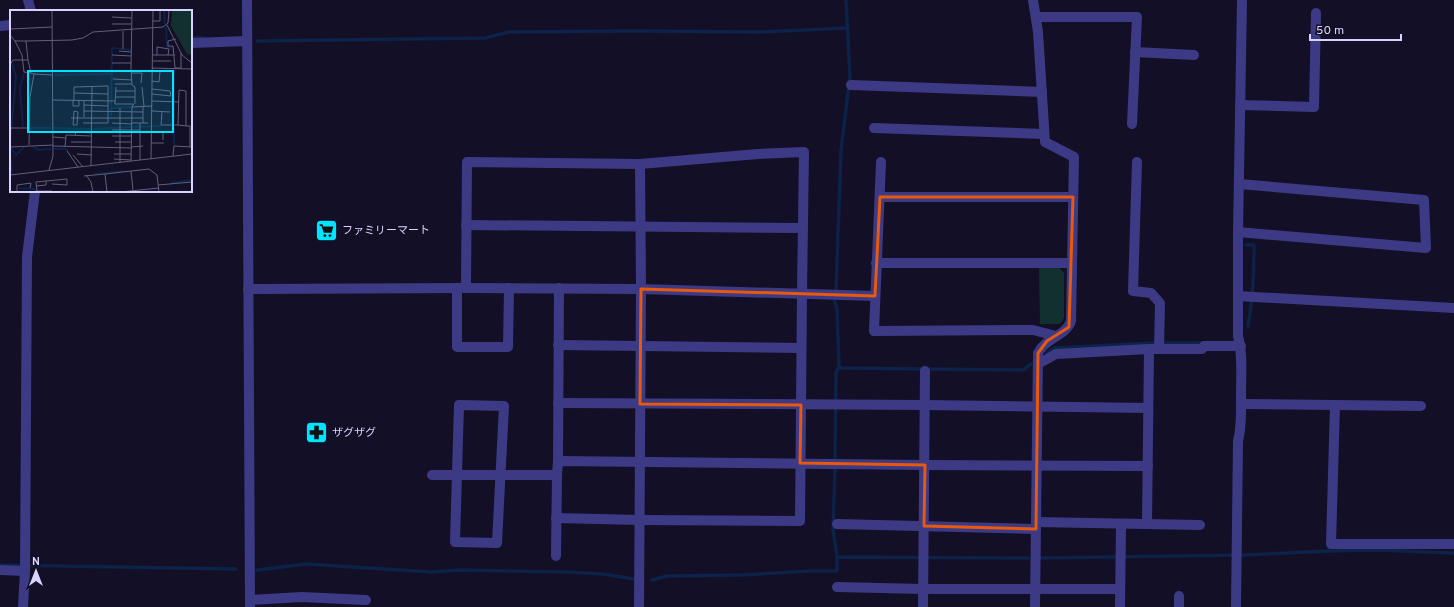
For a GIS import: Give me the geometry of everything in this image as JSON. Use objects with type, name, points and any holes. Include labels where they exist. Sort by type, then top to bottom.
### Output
[{"type":"street","points":[[28,0],[31,10]]},
{"type":"street","points":[[247,0],[250,603],[302,597],[366,600]]},
{"type":"street","points":[[1034,0],[1045,142],[1074,157],[1071,321],[1069,327],[1047,341],[1038,353],[1035,607]]},
{"type":"street","points":[[1236,607],[1238,441],[1240,434],[1241,404],[1241,346],[1238,336],[1238,232],[1242,0]]},
{"type":"street","points":[[1240,105],[1314,107],[1316,13]]},
{"type":"street","points":[[1036,17],[1137,17],[1132,124]]},
{"type":"street","points":[[0,26],[10,25]]},
{"type":"street","points":[[192,43],[247,41]]},
{"type":"street","points":[[1135,52],[1194,55]]},
{"type":"street","points":[[851,85],[1042,92]]},
{"type":"street","points":[[874,128],[1044,134]]},
{"type":"street","points":[[509,288],[508,347],[457,347],[466,225],[467,162],[640,164],[758,154],[804,152],[800,521],[556,518]]},
{"type":"street","points":[[881,162],[874,331],[1033,330],[1056,336]]},
{"type":"street","points":[[1137,162],[1133,291],[1151,293],[1160,303],[1148,408],[1148,524]]},
{"type":"street","points":[[639,607],[641,289],[640,164]]},
{"type":"street","points":[[1238,232],[1426,248],[1424,200],[1239,184]]},
{"type":"street","points":[[23,607],[25,567],[27,257],[35,192]]},
{"type":"street","points":[[880,197],[1073,197]]},
{"type":"street","points":[[466,225],[803,228]]},
{"type":"street","points":[[876,263],[1072,263]]},
{"type":"street","points":[[248,289],[559,288],[875,296]]},
{"type":"street","points":[[556,556],[559,288]]},
{"type":"street","points":[[1238,296],[1454,308]]},
{"type":"street","points":[[558,345],[801,348]]},
{"type":"street","points":[[1038,364],[1056,354],[1156,346],[1202,349],[1204,346],[1241,346]]},
{"type":"street","points":[[923,607],[925,371]]},
{"type":"street","points":[[558,403],[1148,408]]},
{"type":"street","points":[[1241,404],[1421,406]]},
{"type":"street","points":[[460,405],[504,406],[501,475],[497,543],[455,542],[460,405]]},
{"type":"street","points":[[1335,405],[1331,544],[1454,544]]},
{"type":"street","points":[[558,461],[1148,466]]},
{"type":"street","points":[[432,475],[557,475]]},
{"type":"street","points":[[837,524],[924,526],[1121,524],[1200,525]]},
{"type":"street","points":[[1120,607],[1121,524]]},
{"type":"street","points":[[0,570],[25,567]]},
{"type":"street","points":[[837,587],[1036,590],[1120,589]]},
{"type":"street","points":[[1179,596],[1179,607]]},
{"type":"highlighted area","points":[[880,197],[1073,197],[1069,327],[1047,341],[1038,353],[1036,529],[924,526],[925,465],[800,463],[801,405],[640,404],[641,289],[875,296]]},
{"type":"green space","points":[[1039,268],[1059,268],[1064,273],[1064,318],[1060,324],[1040,324]]},
{"type":"waterway","points":[[835,459],[836,373],[839,366],[837,309],[834,299],[836,290],[841,150],[850,76],[846,0]]},
{"type":"waterway","points":[[257,41],[485,38],[509,32],[760,32],[847,28]]},
{"type":"waterway","points":[[192,38],[204,38]]},
{"type":"waterway","points":[[1246,245],[1254,245],[1253,286],[1248,326]]},
{"type":"waterway","points":[[1047,353],[1054,348],[1153,343],[1204,343]]},
{"type":"waterway","points":[[839,366],[842,368],[1023,370],[1031,364]]},
{"type":"waterway","points":[[835,469],[833,530],[837,557]]},
{"type":"waterway","points":[[1041,558],[1243,555],[1377,550],[1454,553]]},
{"type":"waterway","points":[[652,580],[667,576],[742,575],[837,571],[837,557],[1029,558]]},
{"type":"waterway","points":[[257,570],[306,564],[431,572],[461,570],[567,572],[603,574],[634,579]]},
{"type":"waterway","points":[[0,565],[236,569]]},
{"type":"place","name":"ファミリーマート","points":[[326,230]]},
{"type":"place","name":"ザグザグ","points":[[317,432]]}]
